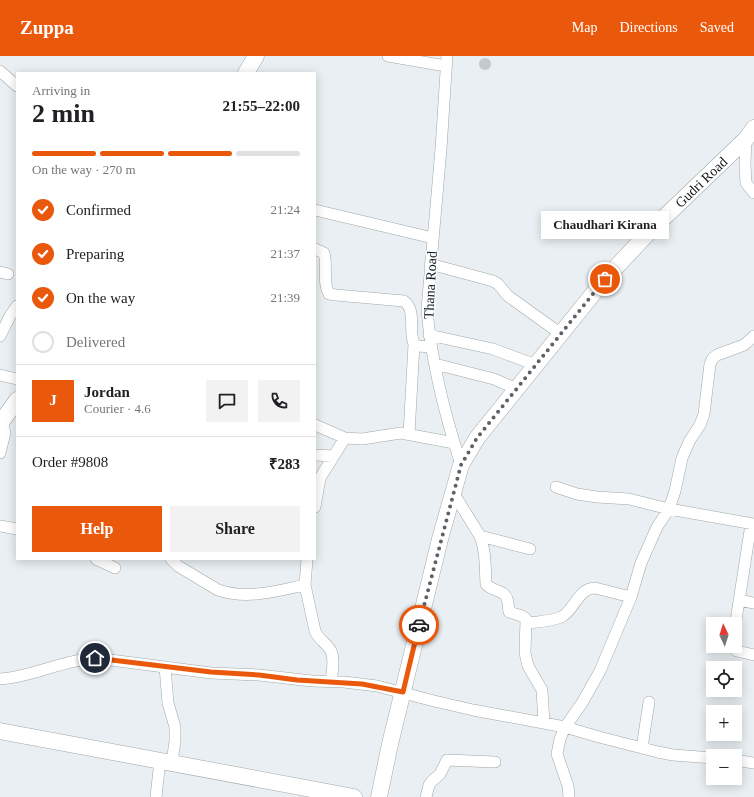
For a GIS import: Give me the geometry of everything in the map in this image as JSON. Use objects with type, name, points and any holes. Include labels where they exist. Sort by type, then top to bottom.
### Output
[{"type":"street","points":[[247,72],[256,56]]},
{"type":"street","points":[[388,56],[446,61]]},
{"type":"street","name":"Thana Road","points":[[446,61],[441,149],[427,309],[431,347],[444,409],[461,465]]},
{"type":"street","points":[[0,72],[16,85]]},
{"type":"street","points":[[750,134],[745,164],[746,183],[754,193]]},
{"type":"street","name":"Gudri Road","points":[[379,797],[390,744],[425,599],[461,465],[477,438],[605,279],[651,230],[750,134]]},
{"type":"street","points":[[316,210],[433,238]]},
{"type":"street","points":[[316,249],[324,253],[326,260],[326,282],[329,294],[336,296],[398,300],[404,301],[409,305],[411,311],[411,339],[414,344],[409,434]]},
{"type":"street","points":[[430,264],[493,281],[498,284],[508,296],[561,334]]},
{"type":"street","points":[[0,336],[16,307]]},
{"type":"street","points":[[429,335],[493,349],[536,365]]},
{"type":"street","points":[[570,797],[568,786],[557,754],[560,739],[565,727],[582,703],[600,671],[631,597],[641,564],[657,527],[669,510],[675,492],[682,458],[690,440],[700,425],[704,414],[712,358],[744,344],[754,336]]},
{"type":"street","points":[[414,344],[418,346],[431,347]]},
{"type":"street","points":[[435,364],[494,379],[517,389]]},
{"type":"street","points":[[0,375],[16,379]]},
{"type":"street","points":[[0,453],[5,433],[1,423],[16,401]]},
{"type":"street","points":[[316,425],[345,438],[362,439],[383,435],[409,434],[454,442]]},
{"type":"street","points":[[316,501],[320,478],[332,456],[345,438]]},
{"type":"street","points":[[316,455],[332,456]]},
{"type":"street","points":[[556,487],[577,494],[629,499],[669,510],[752,524],[736,617]]},
{"type":"street","points":[[454,494],[480,536],[484,551],[486,584],[488,587],[505,594],[509,612],[522,616],[526,619],[526,660],[542,690],[544,723]]},
{"type":"street","points":[[0,526],[16,529]]},
{"type":"street","points":[[480,536],[530,549]]},
{"type":"street","points":[[98,560],[116,568]]},
{"type":"street","points":[[172,560],[178,566],[212,587],[224,592],[240,595],[252,595],[305,585]]},
{"type":"street","points":[[307,560],[305,585],[317,637],[330,649],[332,654],[331,682]]},
{"type":"street","points":[[526,623],[559,618],[563,616],[570,610],[582,593],[590,588],[631,597]]},
{"type":"street","points":[[739,600],[754,603]]},
{"type":"street","points":[[742,652],[754,654]]},
{"type":"street","points":[[0,679],[30,674],[80,659],[95,658],[211,672],[377,686],[466,708],[565,727],[673,755],[706,757]]},
{"type":"street","points":[[156,797],[166,761],[175,741],[175,727],[168,703],[165,667]]},
{"type":"street","points":[[642,748],[649,702]]},
{"type":"street","points":[[0,731],[166,761],[320,794],[354,797]]},
{"type":"street","points":[[426,797],[429,785],[440,774],[447,760],[495,762]]},
{"type":"street","points":[[742,761],[754,763]]},
{"type":"building","points":[[483,58],[487,58],[491,64],[487,70],[483,70],[479,66],[479,62]]},
{"type":"way so far","points":[[419,625],[440,539],[461,465],[477,438],[605,279]]},
{"type":"place","name":"Chaudhari Kirana","points":[[605,279]]},
{"type":"route","points":[[95,658],[211,672],[259,675],[297,680],[344,682],[377,686],[403,692],[419,625]]}]
